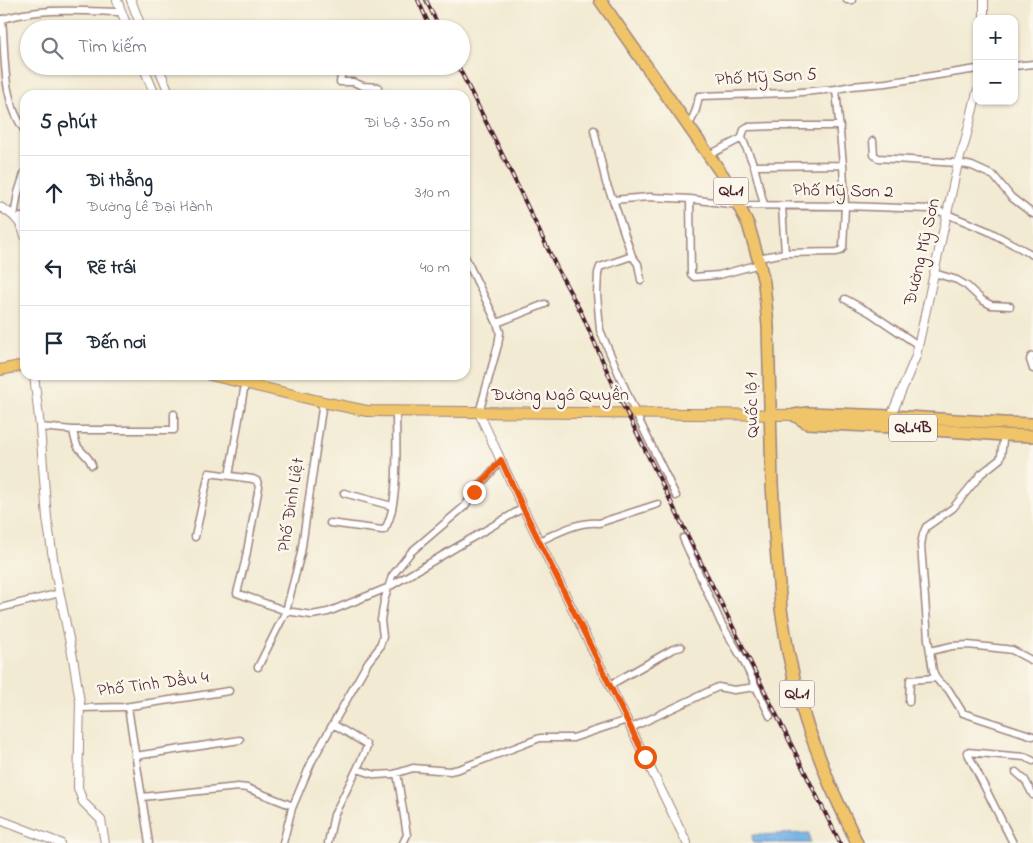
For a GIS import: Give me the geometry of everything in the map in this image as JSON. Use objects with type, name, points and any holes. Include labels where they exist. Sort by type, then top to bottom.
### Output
[{"type":"highway","name":"Quốc lộ 1","points":[[600,0],[709,154],[724,177],[748,224],[764,283],[768,326],[772,484],[777,571],[788,652],[806,722],[830,785],[858,843]]},
{"type":"highway","name":"Đường Ngô Quyền","points":[[794,416],[808,412],[1004,435],[1033,436]]},
{"type":"highway","name":"Đường Ngô Quyền","points":[[891,421],[1033,424]]},
{"type":"main road","points":[[0,370],[20,365]]},
{"type":"main road","name":"Đường Ngô Quyền","points":[[229,380],[367,411],[794,416]]},
{"type":"street","points":[[117,0],[125,20],[137,16]]},
{"type":"street","points":[[131,0],[139,20]]},
{"type":"street","points":[[847,0],[852,0]]},
{"type":"street","points":[[984,0],[984,15]]},
{"type":"street","points":[[20,123],[16,117],[7,86],[1,19],[37,11],[121,12]]},
{"type":"street","points":[[1018,66],[1033,64]]},
{"type":"street","points":[[690,199],[691,274],[694,277],[720,275],[785,254],[840,251],[843,248],[845,206],[836,89],[973,70]]},
{"type":"street","points":[[147,75],[153,90]]},
{"type":"street","points":[[162,75],[168,90]]},
{"type":"street","points":[[341,75],[340,82],[352,82],[363,86],[378,87]]},
{"type":"street","name":"Phố Mỹ Sơn 5","points":[[688,126],[696,110],[699,96],[790,93],[836,89]]},
{"type":"street","name":"Đường Mỹ Sơn","points":[[891,421],[916,356],[958,163],[974,105]]},
{"type":"street","points":[[764,206],[754,166],[742,138],[744,129],[776,126],[840,126]]},
{"type":"street","points":[[594,130],[606,183],[632,256],[638,264],[641,280]]},
{"type":"street","points":[[709,154],[742,138]]},
{"type":"street","points":[[873,141],[874,155],[878,158],[958,163],[972,166],[994,176],[1011,197],[1033,214]]},
{"type":"street","points":[[754,166],[843,165]]},
{"type":"street","points":[[15,218],[20,187]]},
{"type":"street","name":"Phố Mỹ Sơn 2","points":[[613,200],[649,197],[690,199],[738,205],[930,209],[988,230],[1033,255]]},
{"type":"street","points":[[782,206],[785,254]]},
{"type":"street","points":[[0,207],[20,224]]},
{"type":"street","points":[[15,218],[20,218]]},
{"type":"street","points":[[632,256],[600,267],[597,294],[600,330],[636,414],[676,496]]},
{"type":"street","points":[[470,267],[500,332],[479,413],[523,508],[687,843]]},
{"type":"street","points":[[934,273],[957,280],[991,305],[1010,306]]},
{"type":"street","points":[[845,300],[869,312],[918,345]]},
{"type":"street","points":[[497,323],[545,304]]},
{"type":"street","points":[[1033,356],[1030,360],[1033,369]]},
{"type":"street","points":[[35,380],[47,518],[80,702],[78,788],[83,802],[100,820],[105,843]]},
{"type":"street","points":[[229,476],[245,384]]},
{"type":"street","name":"Phố Đinh Liệt","points":[[258,667],[286,611],[301,553],[323,402]]},
{"type":"street","points":[[330,523],[384,530],[389,521],[395,487],[396,412]]},
{"type":"street","points":[[40,427],[72,430],[174,430],[174,414]]},
{"type":"street","points":[[1003,423],[1004,435],[1000,460],[981,474],[953,508],[926,527],[923,534],[921,545],[928,639],[936,678],[948,689],[962,713],[1033,736]]},
{"type":"street","points":[[72,430],[77,445],[90,458],[92,465]]},
{"type":"street","points":[[283,843],[293,806],[312,761],[368,662],[379,648],[383,637],[381,620],[384,601],[392,576],[411,552],[465,506],[474,492],[501,460]]},
{"type":"street","points":[[195,537],[209,473],[257,481],[259,487],[245,562],[237,593],[286,611],[312,615],[328,612],[387,588],[523,508]]},
{"type":"street","points":[[344,493],[392,506]]},
{"type":"street","points":[[539,541],[584,523],[599,523],[658,504]]},
{"type":"street","points":[[683,538],[721,623],[743,660],[770,716]]},
{"type":"street","points":[[0,608],[60,593]]},
{"type":"street","points":[[930,651],[952,646],[968,645],[1005,648],[1033,662]]},
{"type":"street","points":[[610,685],[673,649],[681,647]]},
{"type":"street","points":[[909,702],[910,680],[936,678]]},
{"type":"street","points":[[357,769],[376,775],[397,773],[413,768],[450,771],[540,738],[573,738],[629,724],[718,687],[734,690],[756,687]]},
{"type":"street","name":"Phố Tinh Dầu 4","points":[[80,708],[128,707],[229,691]]},
{"type":"street","points":[[128,707],[149,843]]},
{"type":"street","points":[[328,843],[334,815],[367,747],[364,742],[333,724]]},
{"type":"street","points":[[135,756],[240,740]]},
{"type":"street","points":[[1013,843],[967,752],[1025,757],[1033,760]]},
{"type":"street","points":[[1016,772],[1030,782],[1033,795]]},
{"type":"street","points":[[397,773],[407,835],[403,843]]},
{"type":"street","points":[[142,798],[238,787],[247,788],[293,806]]},
{"type":"street","points":[[0,820],[60,843]]},
{"type":"water","points":[[809,833],[810,843],[753,843],[752,835]]},
{"type":"railway","points":[[418,0],[427,20]]},
{"type":"railway","points":[[426,0],[436,20]]},
{"type":"railway","points":[[462,75],[470,90]]},
{"type":"railway","points":[[470,90],[558,270],[581,312],[616,391],[840,843]]},
{"type":"route","points":[[474,492],[501,460],[645,757]]}]
